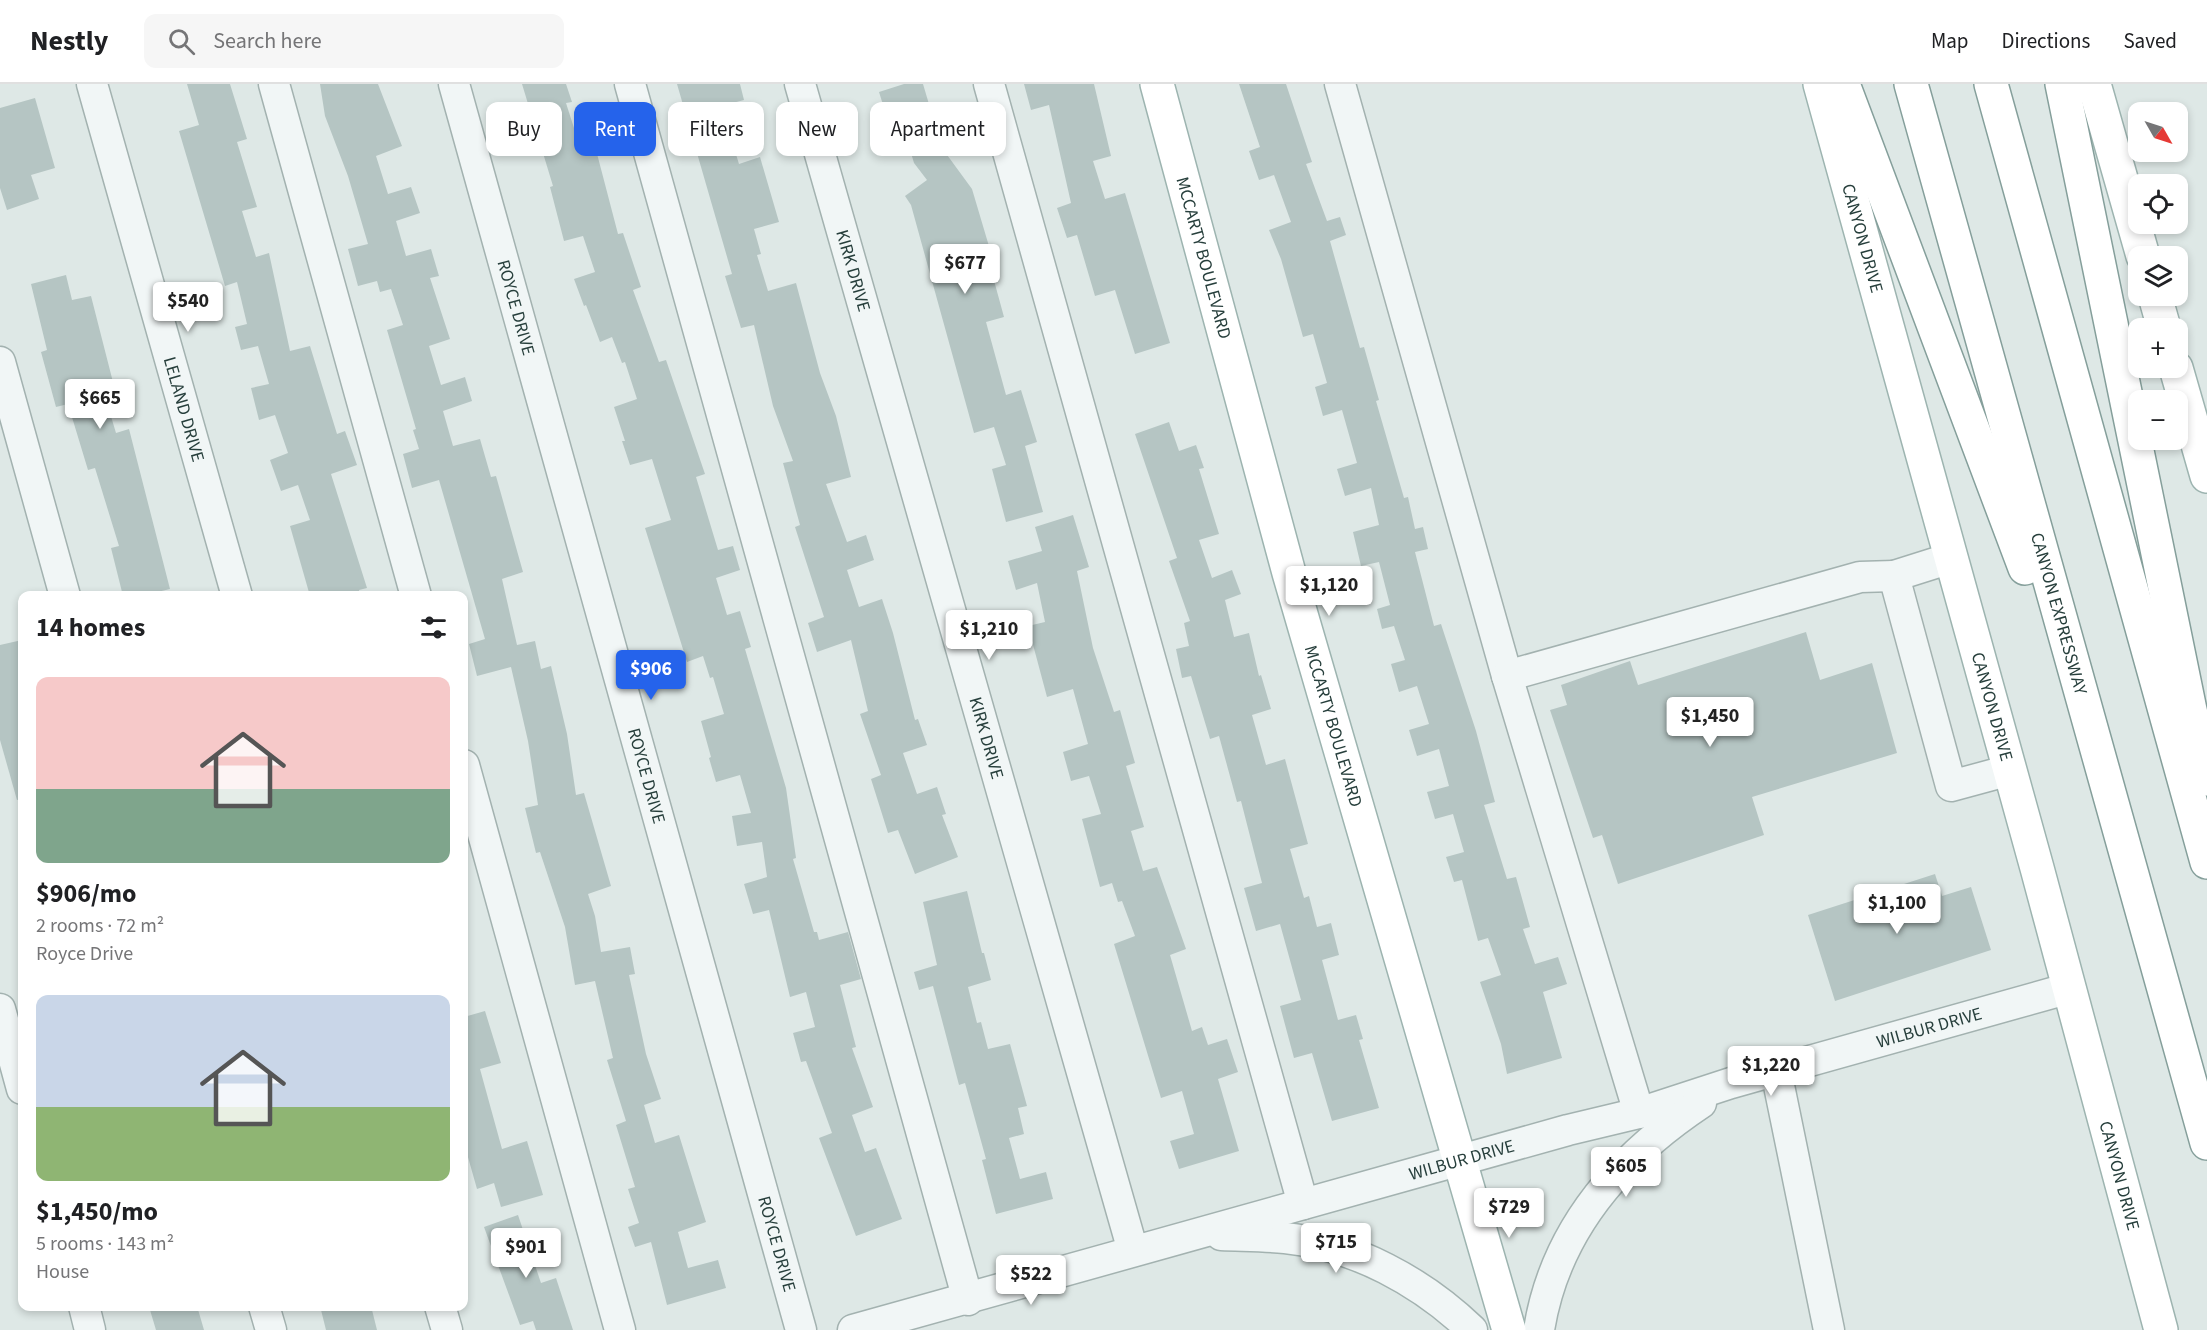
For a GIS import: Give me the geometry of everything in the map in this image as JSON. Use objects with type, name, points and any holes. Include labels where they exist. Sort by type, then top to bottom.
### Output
[{"type":"main road","name":"MCCARTY BOULEVARD","points":[[1156,84],[1289,573],[1509,1330]]},
{"type":"main road","name":"CANYON DRIVE","points":[[1820,84],[2070,988],[2161,1330]]},
{"type":"main road","points":[[1842,84],[2026,569],[2064,633]]},
{"type":"main road","name":"CANYON EXPRESSWAY","points":[[1911,84],[2207,1143]]},
{"type":"main road","points":[[1991,84],[2207,862]]},
{"type":"main road","points":[[2062,84],[2190,710],[2207,779]]},
{"type":"main road","points":[[2094,84],[2141,246]]},
{"type":"main road","points":[[2179,378],[2207,476]]},
{"type":"street","name":"LELAND DRIVE","points":[[92,84],[236,591]]},
{"type":"street","points":[[274,84],[415,591]]},
{"type":"street","name":"ROYCE DRIVE","points":[[454,84],[801,1330]]},
{"type":"street","points":[[630,84],[968,1300]]},
{"type":"street","name":"KIRK DRIVE","points":[[800,84],[1133,1251]]},
{"type":"street","points":[[988,84],[1303,1204]]},
{"type":"street","points":[[1340,84],[1507,676],[1639,1113]]},
{"type":"street","points":[[0,362],[64,591]]},
{"type":"street","points":[[1507,676],[1860,577],[1894,576],[1951,558]]},
{"type":"street","points":[[1894,576],[1951,786],[2010,770]]},
{"type":"street","points":[[468,779],[621,1330]]},
{"type":"street","name":"WILBUR DRIVE","points":[[853,1330],[1639,1113],[1731,1083],[2070,988]]},
{"type":"street","points":[[0,1009],[18,1074]]},
{"type":"street","points":[[1776,1071],[1829,1330]]},
{"type":"street","points":[[1539,1330],[1556,1271],[1571,1238],[1600,1192],[1632,1155],[1661,1130],[1731,1083]]},
{"type":"street","points":[[1197,1234],[1287,1238],[1328,1246],[1378,1265],[1424,1290],[1468,1329]]},
{"type":"street","points":[[85,1311],[90,1330]]},
{"type":"street","points":[[265,1311],[271,1330]]},
{"type":"street","points":[[441,1311],[447,1330]]},
{"type":"building","points":[[187,84],[230,84],[247,139],[237,142],[257,207],[242,211],[256,257],[269,253],[290,351],[310,346],[337,434],[345,431],[357,465],[331,474],[367,588],[359,591],[309,591],[290,526],[310,520],[298,485],[281,491],[270,460],[288,453],[275,415],[259,420],[251,388],[269,384],[258,346],[241,350],[235,327],[247,324],[237,282],[225,286],[179,131],[199,125]]},
{"type":"building","points":[[320,84],[378,84],[402,146],[376,156],[388,194],[411,187],[420,213],[396,221],[406,256],[431,249],[439,276],[430,278],[450,339],[429,346],[441,385],[465,377],[472,401],[443,411],[453,446],[480,439],[491,477],[496,476],[523,572],[502,579],[517,645],[535,641],[541,669],[551,666],[567,734],[576,795],[584,793],[611,886],[588,894],[595,916],[601,952],[630,947],[635,974],[629,975],[646,1054],[661,1099],[644,1105],[655,1143],[679,1135],[706,1222],[678,1232],[688,1268],[718,1260],[726,1288],[667,1305],[651,1242],[635,1247],[628,1227],[639,1223],[628,1189],[635,1187],[616,1125],[626,1121],[607,1060],[613,1058],[595,981],[575,985],[565,927],[540,852],[536,853],[525,808],[538,805],[528,741],[511,667],[477,676],[469,644],[485,639],[439,480],[412,488],[403,454],[419,449],[413,430],[416,429],[387,330],[403,325],[391,289],[380,292],[377,281],[358,286],[348,249],[368,244],[348,176],[325,116]]},
{"type":"building","points":[[522,84],[566,84],[572,102],[566,103],[574,128],[574,156],[598,156],[618,234],[623,233],[641,287],[633,290],[659,362],[666,360],[705,474],[696,477],[718,550],[733,546],[740,570],[716,578],[727,615],[740,611],[751,647],[745,649],[786,788],[796,858],[793,859],[814,932],[817,932],[819,940],[848,932],[861,979],[840,985],[856,1047],[852,1048],[873,1107],[852,1115],[865,1152],[876,1148],[902,1219],[856,1236],[819,1138],[832,1133],[806,1061],[801,1062],[793,1033],[815,1027],[806,992],[790,997],[769,910],[753,914],[744,884],[767,877],[762,842],[737,846],[732,816],[751,813],[740,775],[716,782],[709,758],[711,757],[701,721],[724,714],[713,677],[710,678],[703,656],[687,662],[645,528],[671,520],[652,459],[630,465],[622,441],[625,441],[614,407],[637,399],[625,362],[622,363],[612,337],[600,342],[586,305],[584,306],[574,279],[595,272],[583,236],[564,241],[550,187],[553,186],[544,156],[562,156],[562,102],[527,102]]},
{"type":"building","points":[[677,84],[740,84],[744,100],[736,102],[682,102]]},
{"type":"building","points":[[904,84],[923,84],[928,102],[882,102],[879,92]]},
{"type":"building","points":[[1024,84],[1094,84],[1111,156],[1093,161],[1105,199],[1125,193],[1170,343],[1135,354],[1115,290],[1095,296],[1077,235],[1067,238],[1057,208],[1071,203],[1049,105],[1031,110]]},
{"type":"building","points":[[1239,84],[1286,84],[1312,162],[1306,164],[1327,221],[1340,217],[1346,235],[1330,241],[1360,348],[1364,347],[1379,400],[1376,401],[1404,498],[1408,497],[1415,529],[1423,527],[1428,549],[1415,552],[1434,626],[1441,624],[1476,731],[1495,802],[1484,805],[1507,879],[1516,877],[1530,927],[1523,929],[1535,964],[1558,957],[1567,984],[1543,992],[1562,1058],[1507,1074],[1501,1044],[1480,982],[1501,975],[1488,938],[1478,941],[1462,880],[1454,882],[1446,857],[1464,852],[1453,814],[1435,819],[1427,792],[1449,786],[1439,749],[1417,756],[1409,730],[1429,724],[1417,686],[1399,692],[1391,664],[1405,660],[1394,626],[1382,629],[1377,609],[1390,605],[1379,562],[1361,566],[1353,532],[1379,525],[1371,488],[1345,496],[1337,469],[1357,463],[1342,410],[1323,416],[1315,387],[1327,383],[1313,334],[1303,337],[1281,259],[1269,230],[1291,222],[1274,175],[1259,180],[1249,151],[1260,147]]},
{"type":"building","points":[[35,98],[55,168],[31,175],[39,199],[7,210],[0,188],[0,108]]},
{"type":"building","points":[[698,156],[737,156],[739,164],[760,157],[779,222],[754,229],[761,254],[757,255],[768,291],[796,283],[820,373],[836,416],[851,477],[826,484],[847,542],[866,535],[874,560],[847,570],[859,607],[882,599],[915,720],[918,719],[927,745],[903,753],[917,794],[937,787],[946,814],[942,815],[958,857],[915,874],[898,830],[888,833],[871,779],[881,775],[860,714],[868,711],[851,640],[817,652],[808,623],[824,617],[795,527],[800,525],[783,463],[793,461],[773,406],[754,325],[741,328],[725,276],[732,274]]},
{"type":"building","points":[[912,156],[948,156],[972,189],[991,253],[987,255],[1004,317],[986,322],[1006,395],[1021,390],[1037,442],[1025,446],[1043,512],[1006,522],[992,469],[1006,465],[994,427],[974,433],[911,205],[905,196],[927,180],[914,163]]},
{"type":"building","points":[[66,275],[72,300],[91,296],[115,390],[104,393],[116,433],[129,429],[170,589],[122,591],[111,548],[119,546],[95,468],[88,470],[68,404],[56,407],[41,352],[47,350],[31,284]]},
{"type":"building","points":[[1169,422],[1179,451],[1196,445],[1204,468],[1199,469],[1219,534],[1199,540],[1212,578],[1232,570],[1241,594],[1225,600],[1234,637],[1249,633],[1259,676],[1261,675],[1271,709],[1252,715],[1266,765],[1285,759],[1308,844],[1290,849],[1304,898],[1309,896],[1317,927],[1331,923],[1339,955],[1322,960],[1338,1020],[1356,1015],[1363,1039],[1359,1040],[1379,1108],[1332,1121],[1312,1053],[1294,1058],[1280,1006],[1301,1000],[1280,924],[1256,931],[1244,888],[1262,883],[1241,801],[1237,802],[1219,736],[1210,739],[1191,676],[1182,678],[1176,649],[1189,646],[1184,623],[1190,621],[1169,561],[1177,558],[1135,434]]},
{"type":"building","points":[[1073,515],[1089,567],[1077,571],[1093,648],[1114,712],[1120,710],[1135,763],[1126,766],[1144,827],[1131,831],[1143,871],[1157,867],[1186,949],[1170,955],[1192,1031],[1202,1027],[1208,1045],[1227,1039],[1238,1072],[1218,1079],[1239,1151],[1179,1169],[1170,1141],[1194,1134],[1182,1091],[1161,1098],[1114,944],[1135,936],[1122,901],[1118,902],[1112,883],[1100,887],[1082,819],[1101,814],[1089,776],[1071,781],[1063,752],[1088,744],[1073,689],[1047,697],[1028,626],[1045,622],[1037,583],[1016,590],[1008,561],[1042,551],[1035,527]]},
{"type":"building","points":[[1806,632],[1820,680],[1872,663],[1897,753],[1752,797],[1764,835],[1618,884],[1602,835],[1593,838],[1550,710],[1567,705],[1561,685],[1630,661],[1638,685]]},
{"type":"building","points":[[18,641],[17,800],[0,740],[0,645]]},
{"type":"building","points":[[1935,874],[1942,896],[1971,887],[1991,950],[1835,1001],[1808,915]]},
{"type":"building","points":[[967,891],[991,980],[968,987],[977,1023],[981,1022],[988,1049],[1010,1044],[1027,1106],[1018,1108],[1024,1134],[1009,1138],[1020,1179],[1046,1172],[1053,1199],[996,1214],[982,1160],[986,1159],[965,1083],[959,1085],[933,986],[919,990],[914,972],[937,965],[923,902]]},
{"type":"building","points":[[485,1011],[501,1063],[480,1069],[502,1149],[527,1141],[543,1195],[501,1207],[494,1183],[477,1189],[468,1157],[468,1016]]},
{"type":"building","points":[[518,1215],[541,1283],[556,1278],[573,1330],[536,1330],[533,1321],[520,1325],[484,1227]]},
{"type":"building","points":[[150,1311],[198,1311],[204,1330],[156,1330]]},
{"type":"building","points":[[321,1311],[372,1311],[377,1330],[326,1330]]}]
